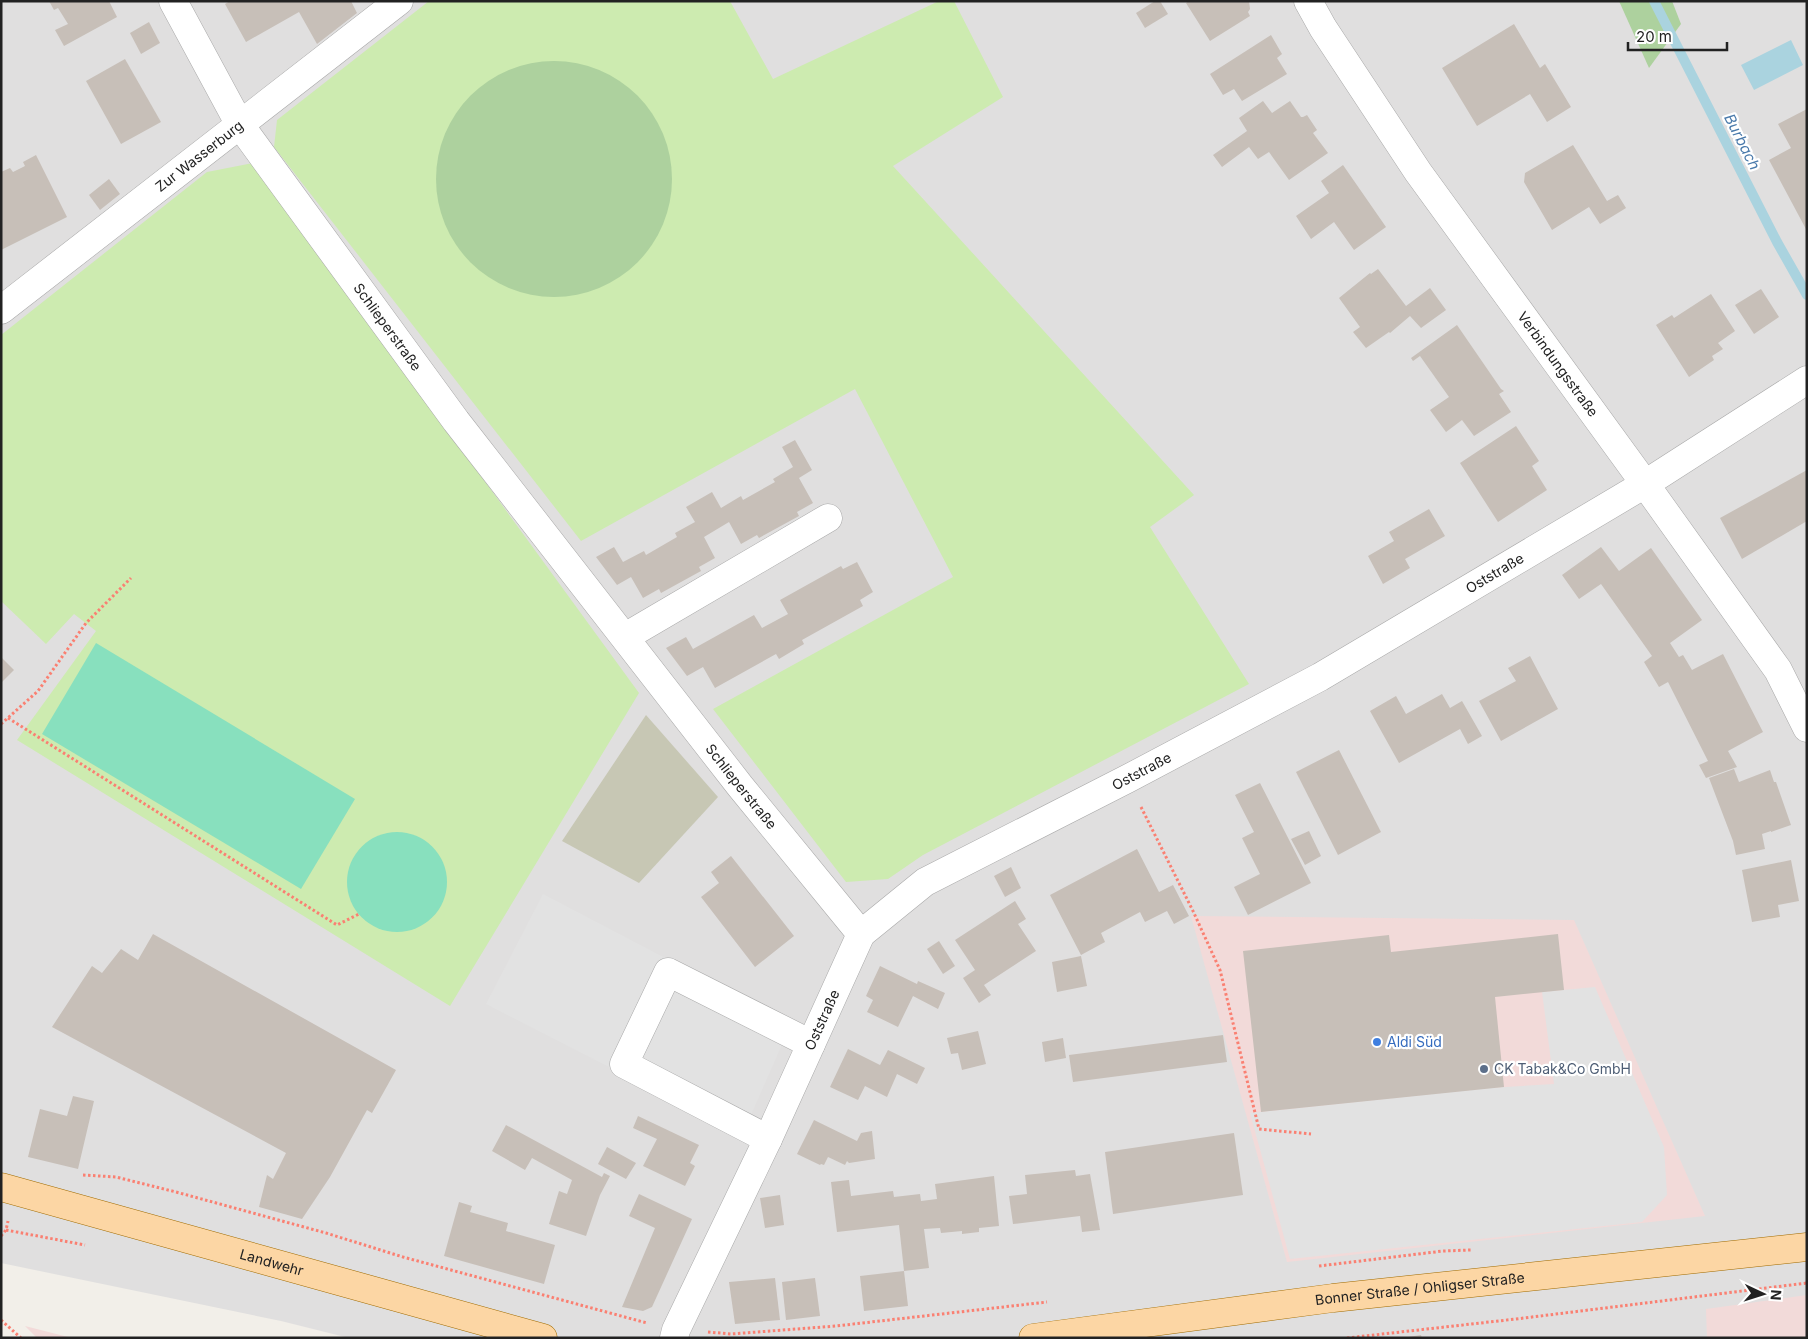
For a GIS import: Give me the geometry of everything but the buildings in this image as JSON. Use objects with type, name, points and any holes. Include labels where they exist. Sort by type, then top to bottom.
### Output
[{"type":"main road","name":"Landwehr","points":[[1,1187],[543,1338]]},
{"type":"main road","name":"Bonner Straße / Ohligser Straße","points":[[1033,1338],[1333,1298],[1807,1247]]},
{"type":"street","name":"Schlieperstraße","points":[[173,1],[240,125],[456,421],[740,786],[861,934]]},
{"type":"street","name":"Zur Wasserburg","points":[[1,310],[399,1]]},
{"type":"street","name":"Verbindungsstraße","points":[[1308,1],[1323,28],[1418,172],[1646,484],[1778,670],[1807,728]]},
{"type":"street","name":"Oststraße","points":[[675,1334],[768,1139],[861,934],[925,882],[1127,779],[1320,677],[1646,484],[1807,380]]},
{"type":"street","points":[[625,637],[828,518]]},
{"type":"street","points":[[768,1139],[624,1064],[668,972],[811,1044]]},
{"type":"path","points":[[1,724],[38,691],[86,623],[131,578]]},
{"type":"path","points":[[8,718],[337,924],[359,914]]},
{"type":"path","points":[[1127,779],[1193,911],[1220,970],[1259,1129],[1311,1134]]},
{"type":"path","points":[[74,1174],[116,1177],[176,1192],[326,1233],[403,1257],[675,1334],[731,1334],[836,1326],[1053,1302]]},
{"type":"path","points":[[1,1236],[6,1230],[9,1220]]},
{"type":"path","points":[[1311,1267],[1443,1251],[1479,1249]]},
{"type":"path","points":[[1347,1338],[1807,1283]]},
{"type":"path","points":[[1,1320],[19,1337]]},
{"type":"shaded area","points":[[1,1],[1807,1],[1807,1338],[349,1338],[281,1321],[1,1263]]},
{"type":"shaded area","points":[[646,715],[718,797],[639,883],[562,841]]},
{"type":"shaded area","points":[[543,894],[791,1024],[742,1135],[486,1004]]},
{"type":"shaded area","points":[[1191,916],[1574,920],[1705,1216],[1287,1262]]},
{"type":"shaded area","points":[[1595,987],[1664,1147],[1667,1195],[1642,1222],[1290,1259],[1250,1113],[1489,1088],[1554,1084],[1542,992]]},
{"type":"shaded area","points":[[1807,1295],[1807,1338],[1707,1338],[1706,1309]]},
{"type":"shaded area","points":[[25,1326],[72,1338],[37,1338]]},
{"type":"green space","points":[[429,1],[730,1],[773,79],[939,1],[954,1],[1003,97],[893,166],[1194,495],[1150,527],[1249,684],[923,855],[888,879],[846,882],[713,709],[953,577],[855,389],[581,541],[274,147],[277,120]]},
{"type":"green space","points":[[1619,1],[1672,1],[1681,24],[1649,68]]},
{"type":"green space","points":[[554,61],[577,63],[610,75],[629,88],[645,104],[658,123],[667,145],[672,179],[670,202],[658,235],[645,254],[629,270],[610,283],[588,292],[554,297],[531,295],[498,283],[479,270],[463,254],[450,235],[441,213],[436,179],[438,156],[450,123],[463,104],[479,88],[498,75],[520,66]]},
{"type":"green space","points":[[253,163],[639,693],[450,1006],[17,740],[96,631],[74,614],[46,644],[1,601],[1,335],[207,172]]},
{"type":"green space","points":[[96,643],[355,799],[301,889],[42,734]]},
{"type":"green space","points":[[397,832],[416,836],[432,847],[443,863],[447,882],[443,901],[432,917],[416,928],[397,932],[378,928],[362,917],[351,901],[347,882],[351,863],[362,847],[378,836]]},
{"type":"water","points":[[1791,40],[1803,65],[1754,90],[1741,65]]},
{"type":"waterway","name":"Burbach","points":[[1654,1],[1777,242],[1807,295]]},
{"type":"place","name":"Aldi Süd","points":[[1377,1042]]},
{"type":"place","name":"CK Tabak&Co GmbH","points":[[1484,1069]]}]
